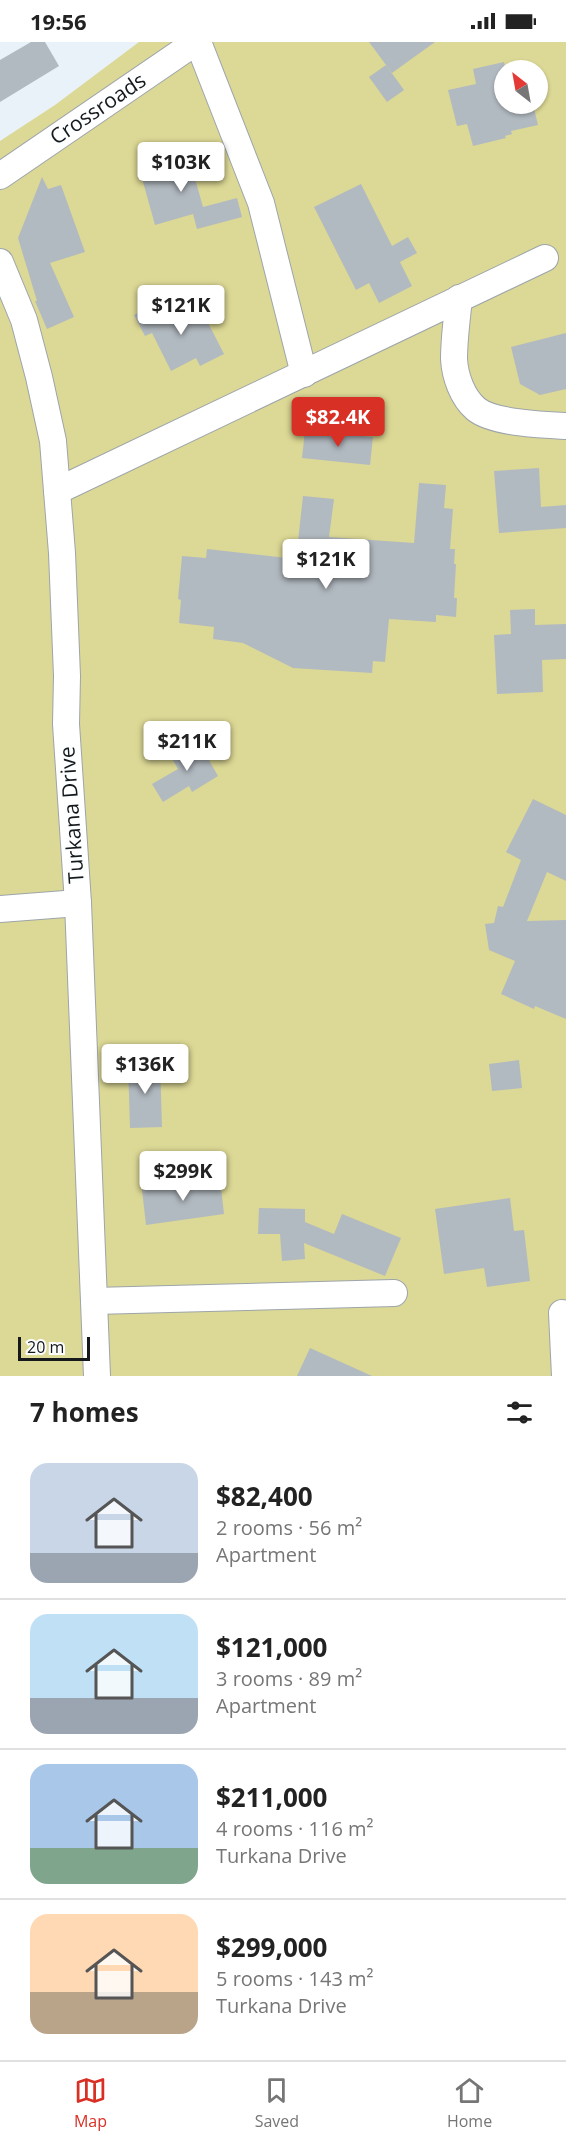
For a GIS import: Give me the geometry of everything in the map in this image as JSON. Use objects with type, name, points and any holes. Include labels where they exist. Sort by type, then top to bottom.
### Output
[{"type":"street","name":"Crossroads","points":[[0,176],[197,42]]},
{"type":"street","points":[[197,42],[261,203],[304,374]]},
{"type":"street","points":[[57,491],[545,258]]},
{"type":"street","name":"Turkana Drive","points":[[0,262],[24,320],[53,441],[62,553],[67,676],[66,724],[78,903],[97,1376]]},
{"type":"street","points":[[459,298],[454,360],[457,377],[465,395],[477,410],[503,419],[566,426]]},
{"type":"street","points":[[0,909],[78,903]]},
{"type":"street","points":[[94,1301],[394,1293]]},
{"type":"street","points":[[562,1313],[566,1376]]},
{"type":"shaded area","points":[[139,42],[566,42],[566,1376],[0,1376],[0,141],[55,105]]},
{"type":"building","points":[[31,42],[45,42],[59,66],[0,102],[0,60]]},
{"type":"building","points":[[369,42],[435,42],[392,73]]},
{"type":"building","points":[[494,64],[494,114],[535,114],[538,125],[511,131],[512,134],[505,136],[506,138],[473,146],[467,124],[457,126],[448,90],[476,84],[473,69]]},
{"type":"building","points":[[386,65],[404,90],[387,102],[369,77]]},
{"type":"building","points":[[187,150],[203,207],[237,198],[242,217],[197,229],[193,214],[155,225],[138,164]]},
{"type":"building","points":[[42,177],[48,189],[61,185],[85,252],[50,263],[74,317],[47,329],[35,301],[37,301],[18,238]]},
{"type":"building","points":[[361,184],[392,246],[408,237],[417,253],[400,262],[412,286],[379,303],[369,283],[356,290],[314,207]]},
{"type":"building","points":[[157,304],[166,322],[199,305],[224,354],[200,366],[196,358],[171,371],[152,333],[145,336],[134,315]]},
{"type":"building","points":[[566,333],[566,389],[540,395],[520,384],[511,347]]},
{"type":"building","points":[[305,430],[373,437],[370,465],[302,458]]},
{"type":"building","points":[[539,468],[541,507],[566,505],[566,528],[499,533],[494,471]]},
{"type":"building","points":[[419,483],[446,485],[444,508],[453,509],[450,549],[455,549],[456,617],[436,615],[436,622],[389,619],[385,662],[373,661],[372,673],[293,668],[243,643],[213,639],[214,627],[179,623],[181,600],[178,599],[182,556],[206,558],[207,549],[296,559],[303,496],[334,499],[329,537],[414,543]]},
{"type":"building","points":[[535,609],[535,625],[566,624],[566,659],[542,660],[543,692],[497,694],[494,635],[511,634],[510,610]]},
{"type":"building","points":[[197,739],[218,776],[192,792],[189,786],[163,802],[152,784],[178,769],[170,755]]},
{"type":"building","points":[[533,799],[566,815],[566,881],[547,872],[527,921],[566,920],[566,1019],[535,1006],[534,1009],[501,994],[515,961],[489,950],[485,924],[494,923],[498,906],[503,907],[521,860],[506,852]]},
{"type":"building","points":[[519,1060],[522,1088],[492,1091],[489,1064]]},
{"type":"building","points":[[160,1061],[162,1127],[130,1128],[128,1063]]},
{"type":"building","points":[[220,1179],[224,1214],[146,1225],[142,1190]]},
{"type":"building","points":[[510,1198],[514,1231],[524,1230],[530,1281],[487,1287],[484,1268],[444,1274],[435,1209]]},
{"type":"building","points":[[259,1208],[305,1209],[305,1222],[334,1234],[342,1214],[401,1238],[385,1276],[304,1243],[305,1259],[282,1261],[280,1234],[258,1234]]},
{"type":"building","points":[[310,1348],[372,1376],[297,1376]]}]
